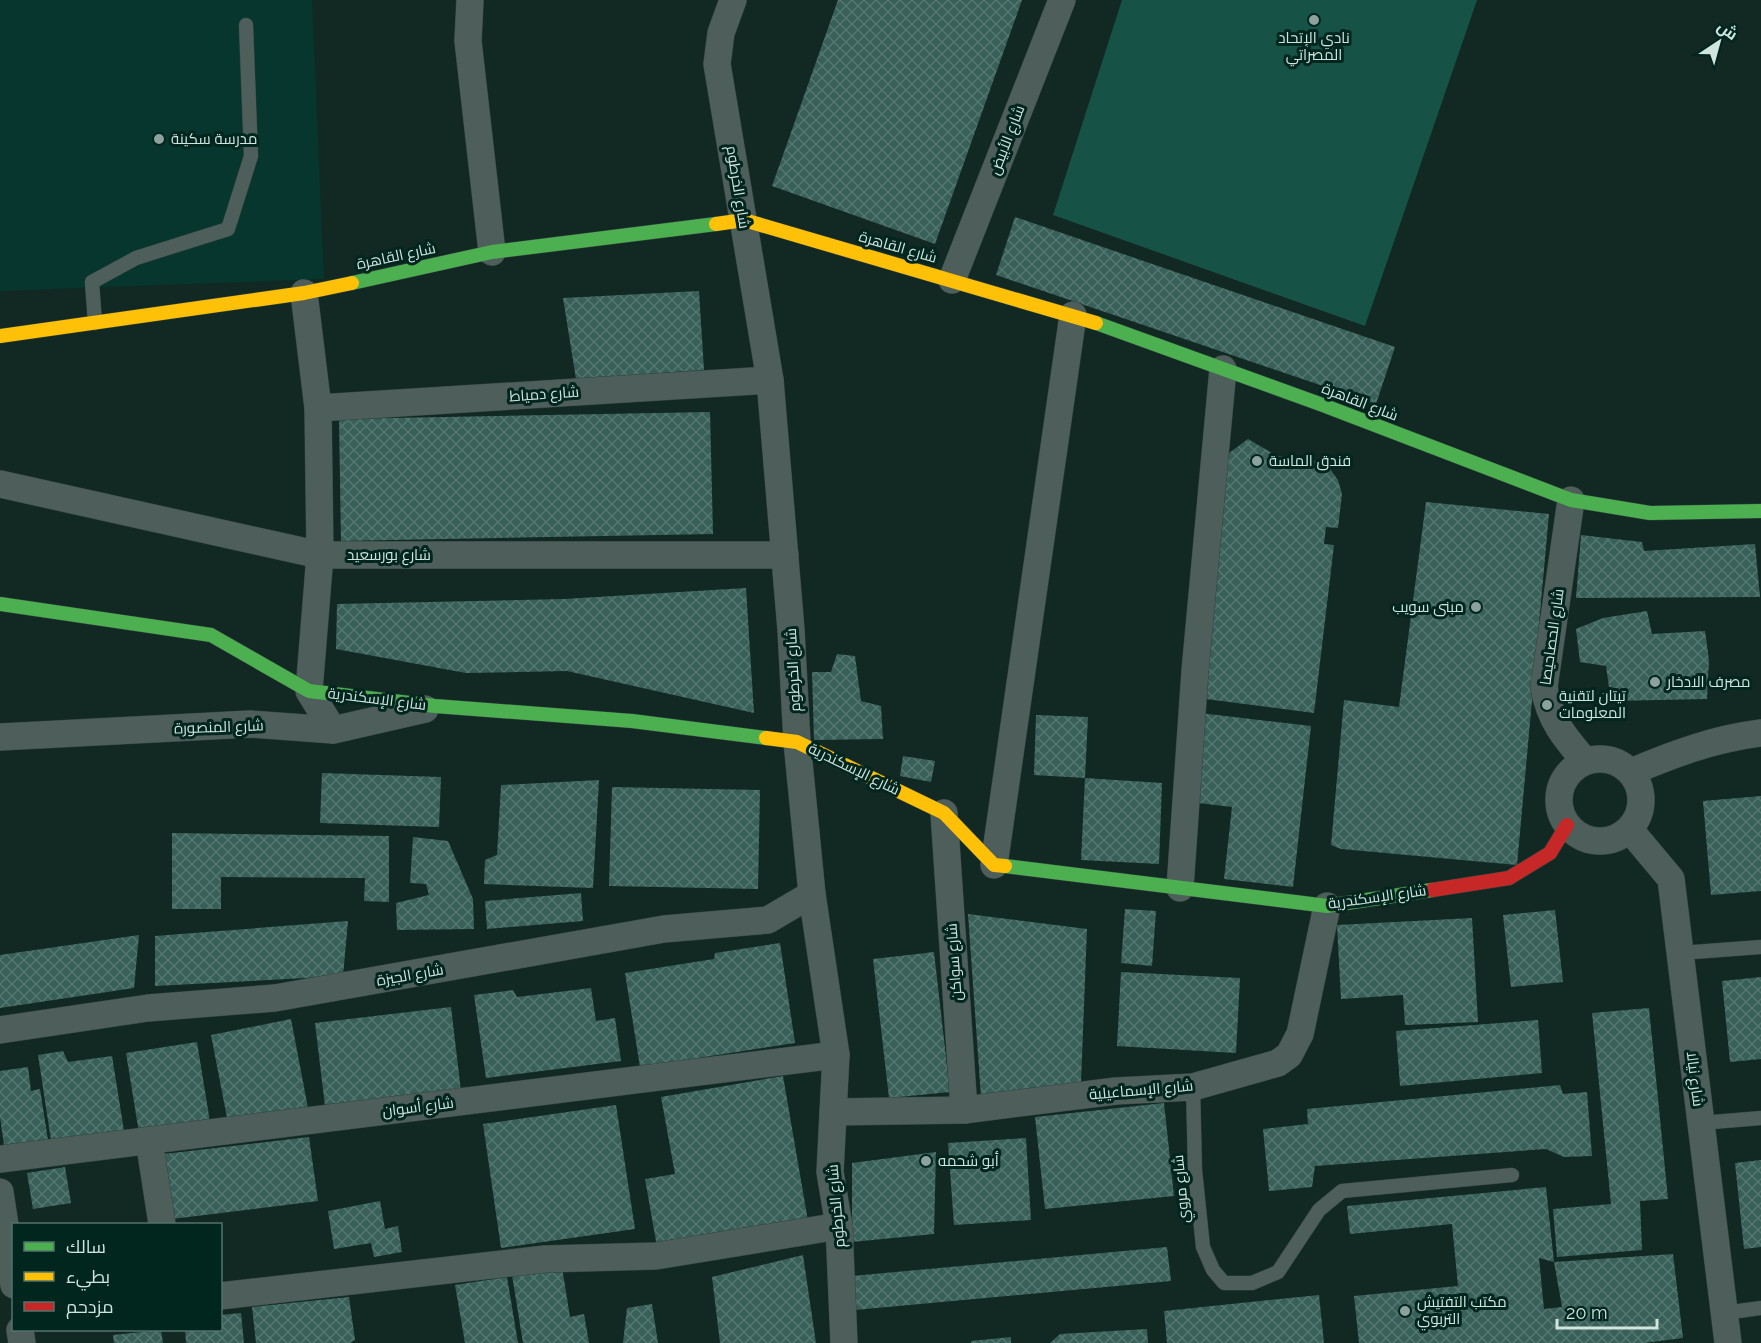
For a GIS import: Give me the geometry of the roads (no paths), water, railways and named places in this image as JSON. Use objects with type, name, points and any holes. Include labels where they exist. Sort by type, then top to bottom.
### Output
[{"type":"street","points":[[470,0],[468,41],[492,252]]},
{"type":"street","name":"شارع الخرطوم","points":[[733,0],[721,33],[717,64],[770,380],[785,555],[796,741],[812,894],[837,1055],[830,1172],[839,1226],[844,1343]]},
{"type":"street","name":"شارع الأبيض","points":[[952,280],[1062,0]]},
{"type":"street","name":"شارع القاهرة","points":[[0,336],[304,293],[492,252],[744,220],[1073,315],[1571,500],[1650,513],[1761,511]]},
{"type":"street","points":[[304,293],[318,408],[320,555],[309,691],[333,730]]},
{"type":"street","points":[[994,865],[1073,315]]},
{"type":"street","points":[[1180,888],[1195,671],[1223,369]]},
{"type":"street","name":"شارع دمياط","points":[[318,408],[770,380]]},
{"type":"street","name":"شارع بورسعيد","points":[[0,484],[320,555],[785,555]]},
{"type":"street","name":"شارع الحصاحيصا","points":[[1571,500],[1544,687],[1547,705],[1557,728],[1585,761]]},
{"type":"street","name":"شارع الإسكندرية","points":[[0,604],[211,635],[309,691],[435,706],[632,721],[796,741],[944,813],[994,865],[1327,906],[1509,878],[1550,853],[1567,825]]},
{"type":"street","name":"شارع المنصورة","points":[[0,737],[250,724],[333,730],[435,706]]},
{"type":"street","points":[[1630,772],[1685,749],[1736,736],[1761,733]]},
{"type":"street","points":[[1610,760],[1630,772],[1638,783],[1641,808],[1630,830],[1609,841],[1597,842],[1586,839],[1567,825],[1558,801],[1560,789],[1574,768],[1585,761],[1610,760]]},
{"type":"street","name":"شارع سواكن","points":[[944,813],[964,1110]]},
{"type":"street","name":"شارع نيالا","points":[[1630,830],[1671,879],[1728,1343]]},
{"type":"street","name":"شارع الجيزة","points":[[0,1030],[148,1008],[275,998],[664,929],[768,920],[812,894]]},
{"type":"street","name":"شارع الإسماعيلية","points":[[833,1112],[964,1110],[1116,1091],[1193,1087],[1278,1063],[1289,1054],[1300,1034],[1327,906]]},
{"type":"street","name":"شارع أسوان","points":[[0,1159],[837,1055]]},
{"type":"street","points":[[149,1140],[162,1223]]},
{"type":"street","points":[[0,1192],[12,1272]]},
{"type":"street","points":[[222,1296],[545,1259],[656,1256],[839,1226]]},
{"type":"lane","points":[[95,323],[92,282],[136,258],[228,229],[251,156],[246,25]]},
{"type":"lane","points":[[1680,953],[1761,947]]},
{"type":"lane","name":"شارع مروي","points":[[1193,1087],[1195,1170],[1203,1247],[1213,1270],[1224,1282],[1252,1283],[1278,1272],[1319,1210],[1342,1191],[1512,1175]]},
{"type":"lane","points":[[1701,1123],[1761,1118]]},
{"type":"lane","points":[[1724,1313],[1761,1308]]},
{"type":"place","name":"نادي الإتحاد المصراتي","points":[[1314,20]]},
{"type":"place","name":"مدرسة سكينة","points":[[159,139]]},
{"type":"place","name":"فندق الماسة","points":[[1257,461]]},
{"type":"place","name":"مبنى سويب","points":[[1476,607]]},
{"type":"place","name":"مصرف الادخار","points":[[1655,682]]},
{"type":"place","name":"تيتان لتقنية المعلومات","points":[[1547,705]]},
{"type":"place","name":"أبو شحمه","points":[[926,1161]]},
{"type":"place","name":"مكتب التفتيش التربوي","points":[[1405,1311]]}]
